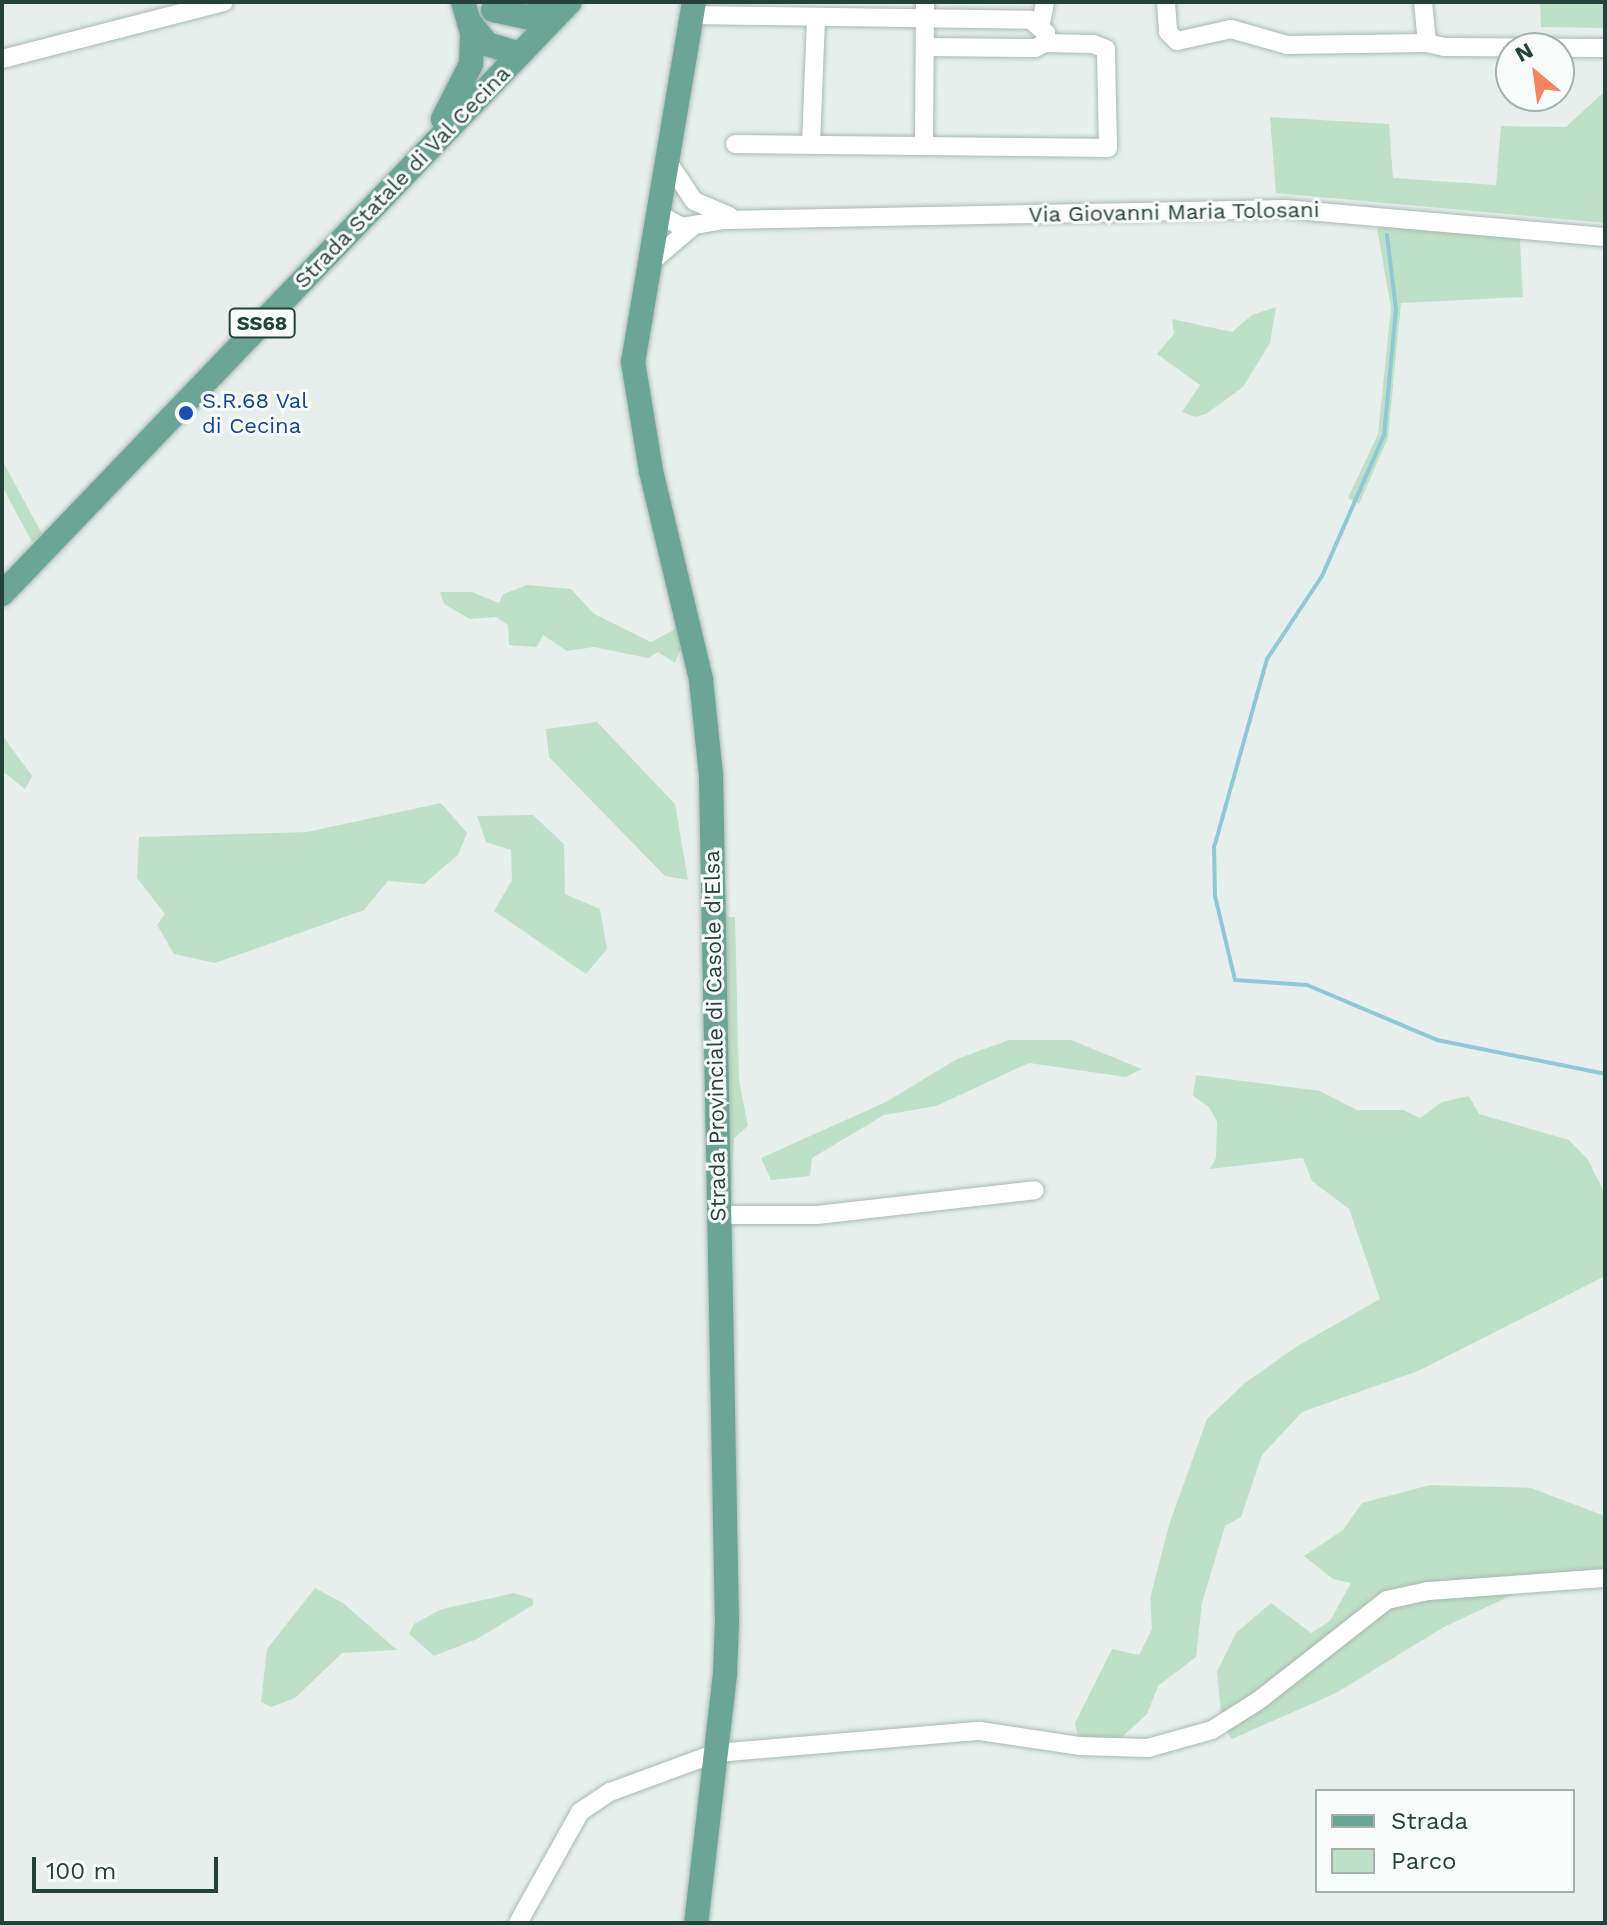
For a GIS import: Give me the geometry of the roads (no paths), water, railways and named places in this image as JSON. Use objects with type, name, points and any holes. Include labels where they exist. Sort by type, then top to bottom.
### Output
[{"type":"main road","points":[[488,6],[534,17],[568,2]]},
{"type":"main road","name":"Strada Statale di Val Cecina","points":[[2,594],[568,2]]},
{"type":"main road","points":[[488,6],[520,54]]},
{"type":"main road","name":"Strada Provinciale di Casole d'Elsa","points":[[692,9],[634,346],[635,390],[709,726],[727,1622],[716,1753],[696,1923]]},
{"type":"main road","points":[[467,13],[487,44],[520,54]]},
{"type":"main road","points":[[353,229],[458,97],[473,57],[467,13]]},
{"type":"street","points":[[2,59],[224,2]]},
{"type":"street","points":[[1045,2],[1041,23],[1045,43]]},
{"type":"street","points":[[1166,2],[1168,32],[1177,41],[1231,29],[1287,45],[1427,43],[1444,47],[1605,48]]},
{"type":"street","points":[[1423,2],[1427,43]]},
{"type":"street","points":[[692,9],[808,12],[925,10],[1041,23]]},
{"type":"street","points":[[924,146],[925,10]]},
{"type":"street","points":[[808,12],[811,144]]},
{"type":"street","points":[[735,144],[1108,148],[1106,49],[1097,44],[1045,43],[1028,48],[925,47]]},
{"type":"street","points":[[666,159],[688,196],[703,207]]},
{"type":"street","name":"Via Giovanni Maria Tolosani","points":[[656,213],[703,207],[742,219]]},
{"type":"street","name":"Via Giovanni Maria Tolosani","points":[[656,213],[671,224],[693,226],[742,219],[1285,209],[1605,237]]},
{"type":"street","points":[[647,266],[693,226]]},
{"type":"street","points":[[718,1215],[817,1215],[1035,1190]]},
{"type":"street","points":[[518,1923],[586,1806],[716,1753],[980,1731],[1079,1746],[1148,1748],[1212,1730],[1258,1701],[1387,1600],[1441,1590],[1605,1578]]},
{"type":"waterway","points":[[1387,235],[1396,309],[1384,435],[1322,576],[1267,659],[1214,847],[1215,896],[1235,980],[1307,985],[1437,1040],[1605,1074]]},
{"type":"place","name":"S.R.68 Val di Cecina","points":[[186,413]]}]
